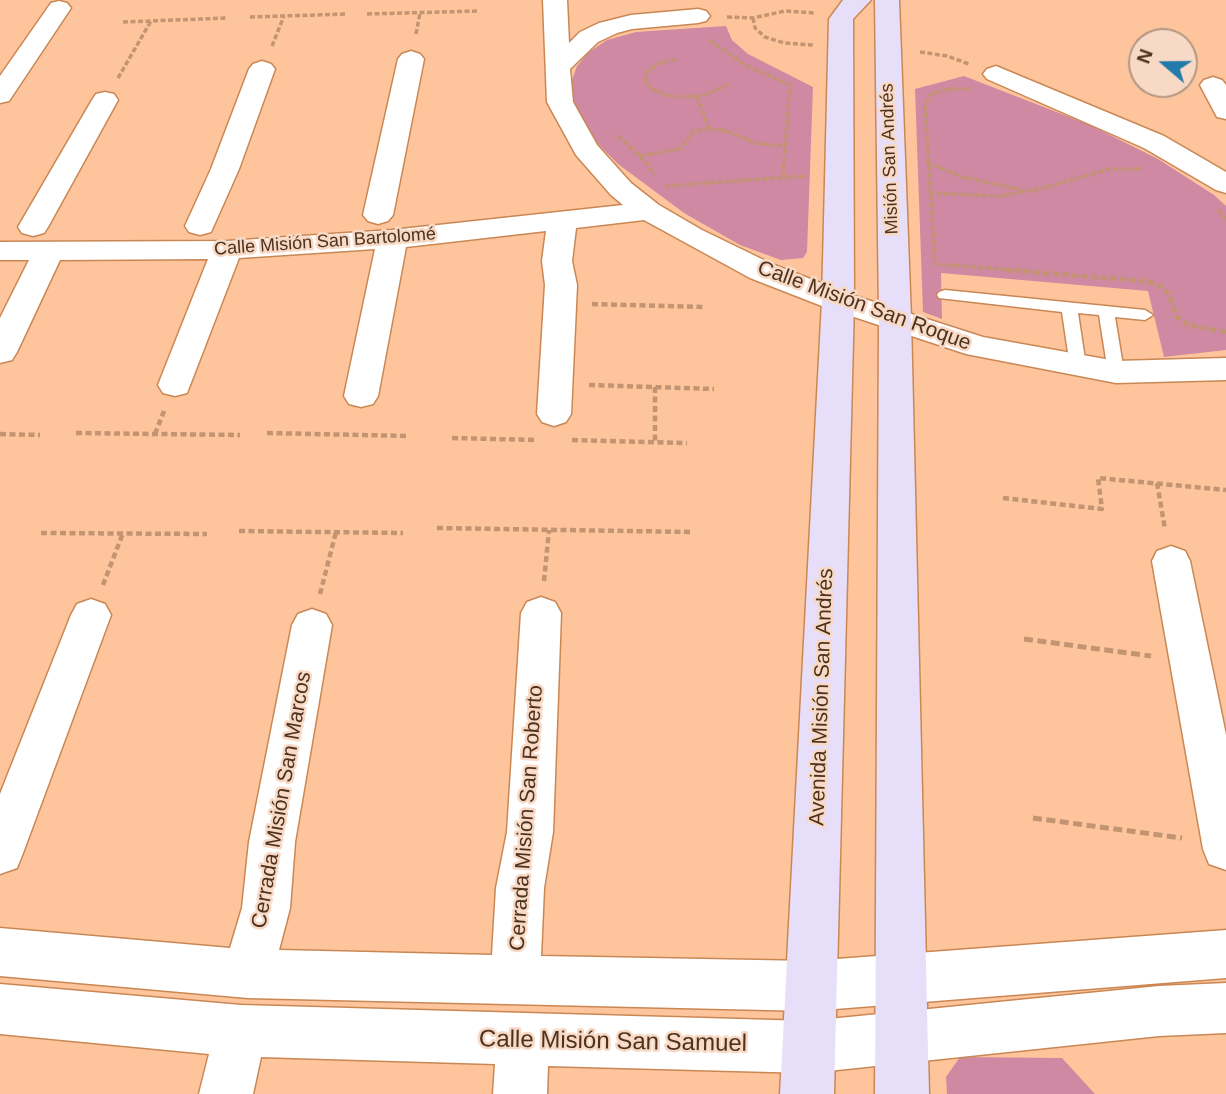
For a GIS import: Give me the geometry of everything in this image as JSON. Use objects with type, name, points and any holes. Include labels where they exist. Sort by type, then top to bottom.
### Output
[{"type":"street","name":"Calle Misión San Roque","points":[[555,0],[560,102],[570,124],[586,149],[621,189],[655,198],[691,236],[761,271],[978,347],[1116,372],[1226,369]]},
{"type":"street","name":"Misión San Andrés","points":[[887,0],[895,318]]},
{"type":"street","points":[[0,94],[59,8]]},
{"type":"street","points":[[847,21],[887,47]]},
{"type":"street","points":[[838,300],[847,21]]},
{"type":"street","points":[[557,67],[589,37],[608,28],[631,22],[702,27]]},
{"type":"street","points":[[361,396],[411,59]]},
{"type":"street","points":[[200,226],[225,169],[262,69]]},
{"type":"street","points":[[996,74],[1154,142],[1220,195]]},
{"type":"street","points":[[1213,85],[1226,111]]},
{"type":"street","points":[[0,352],[41,239],[105,100]]},
{"type":"street","name":"Calle Misión San Bartolomé","points":[[0,226],[41,239],[227,250],[621,189]]},
{"type":"street","name":"Calle Misión San Bartolomé","points":[[0,251],[41,239],[200,226],[385,227],[562,219],[655,198]]},
{"type":"street","points":[[554,399],[561,285],[557,261],[562,219]]},
{"type":"street","points":[[175,384],[227,250]]},
{"type":"street","name":"Avenida Misión San Andrés","points":[[808,1070],[838,300]]},
{"type":"street","points":[[895,318],[902,1094]]},
{"type":"street","points":[[1171,561],[1225,846]]},
{"type":"street","name":"Cerrada Misión San Roberto","points":[[515,981],[520,888],[530,832],[541,613]]},
{"type":"street","points":[[0,853],[91,615]]},
{"type":"street","name":"Cerrada Misión San Marcos","points":[[248,974],[266,908],[272,842],[312,625]]},
{"type":"street","points":[[0,952],[248,974],[810,986],[1226,954]]},
{"type":"street","name":"Calle Misión San Samuel","points":[[0,1009],[241,1031],[523,1040],[808,1070],[901,1039],[1158,1012],[1226,1008]]},
{"type":"street","points":[[226,1094],[241,1031]]},
{"type":"street","points":[[520,1094],[523,1040]]},
{"type":"lane","points":[[945,295],[1145,315]]},
{"type":"lane","points":[[1069,307],[1078,366]]},
{"type":"lane","points":[[1106,311],[1116,372]]},
{"type":"path","points":[[367,14],[478,11]]},
{"type":"path","points":[[702,27],[785,11],[847,21]]},
{"type":"path","points":[[250,17],[347,14]]},
{"type":"path","points":[[122,22],[227,18]]},
{"type":"path","points":[[753,18],[755,28],[765,37],[784,43],[807,45],[847,21]]},
{"type":"path","points":[[105,100],[151,21]]},
{"type":"path","points":[[702,27],[745,65],[790,85],[783,176]]},
{"type":"path","points":[[887,47],[947,56],[996,74]]},
{"type":"path","points":[[676,59],[660,62],[648,70],[645,81],[652,89],[669,96],[697,96],[731,83]]},
{"type":"path","points":[[972,90],[948,89],[931,94],[926,99],[935,264],[1146,281],[1160,286],[1169,294],[1176,316],[1188,325],[1205,331],[1226,332]]},
{"type":"path","points":[[697,96],[709,130]]},
{"type":"path","points":[[639,156],[679,149],[694,131],[727,131],[755,143],[786,146]]},
{"type":"path","points":[[613,132],[639,156],[655,198]]},
{"type":"path","points":[[889,144],[975,181],[1026,191]]},
{"type":"path","points":[[1220,195],[1226,219]]},
{"type":"path","points":[[560,303],[703,307]]},
{"type":"path","points":[[655,387],[655,442]]},
{"type":"path","points":[[554,399],[655,387],[714,389]]},
{"type":"path","points":[[76,433],[240,435]]},
{"type":"path","points":[[267,433],[409,436]]},
{"type":"path","points":[[0,434],[40,435]]},
{"type":"path","points":[[1003,498],[1102,509],[1098,478],[1226,490]]},
{"type":"path","points":[[1157,484],[1171,561]]},
{"type":"path","points":[[437,528],[692,532]]},
{"type":"path","points":[[541,613],[549,530]]},
{"type":"path","points":[[239,531],[403,533]]},
{"type":"path","points":[[312,625],[336,532]]},
{"type":"path","points":[[41,533],[207,534]]},
{"type":"path","points":[[91,615],[122,533]]},
{"type":"path","points":[[1024,639],[1190,661]]},
{"type":"path","points":[[1033,818],[1225,846]]},
{"type":"shaded area","points":[[726,26],[732,40],[748,54],[813,87],[807,252],[803,258],[781,260],[740,245],[684,213],[618,164],[600,146],[587,131],[572,98],[572,80],[577,66],[589,52],[607,40],[636,32]]},
{"type":"shaded area","points":[[964,76],[1090,125],[1158,159],[1214,195],[1226,206],[1226,350],[1164,357],[1148,291],[941,273],[942,319],[923,312],[915,89]]},
{"type":"shaded area","points":[[960,1057],[1062,1058],[1095,1094],[947,1094],[946,1077]]}]
